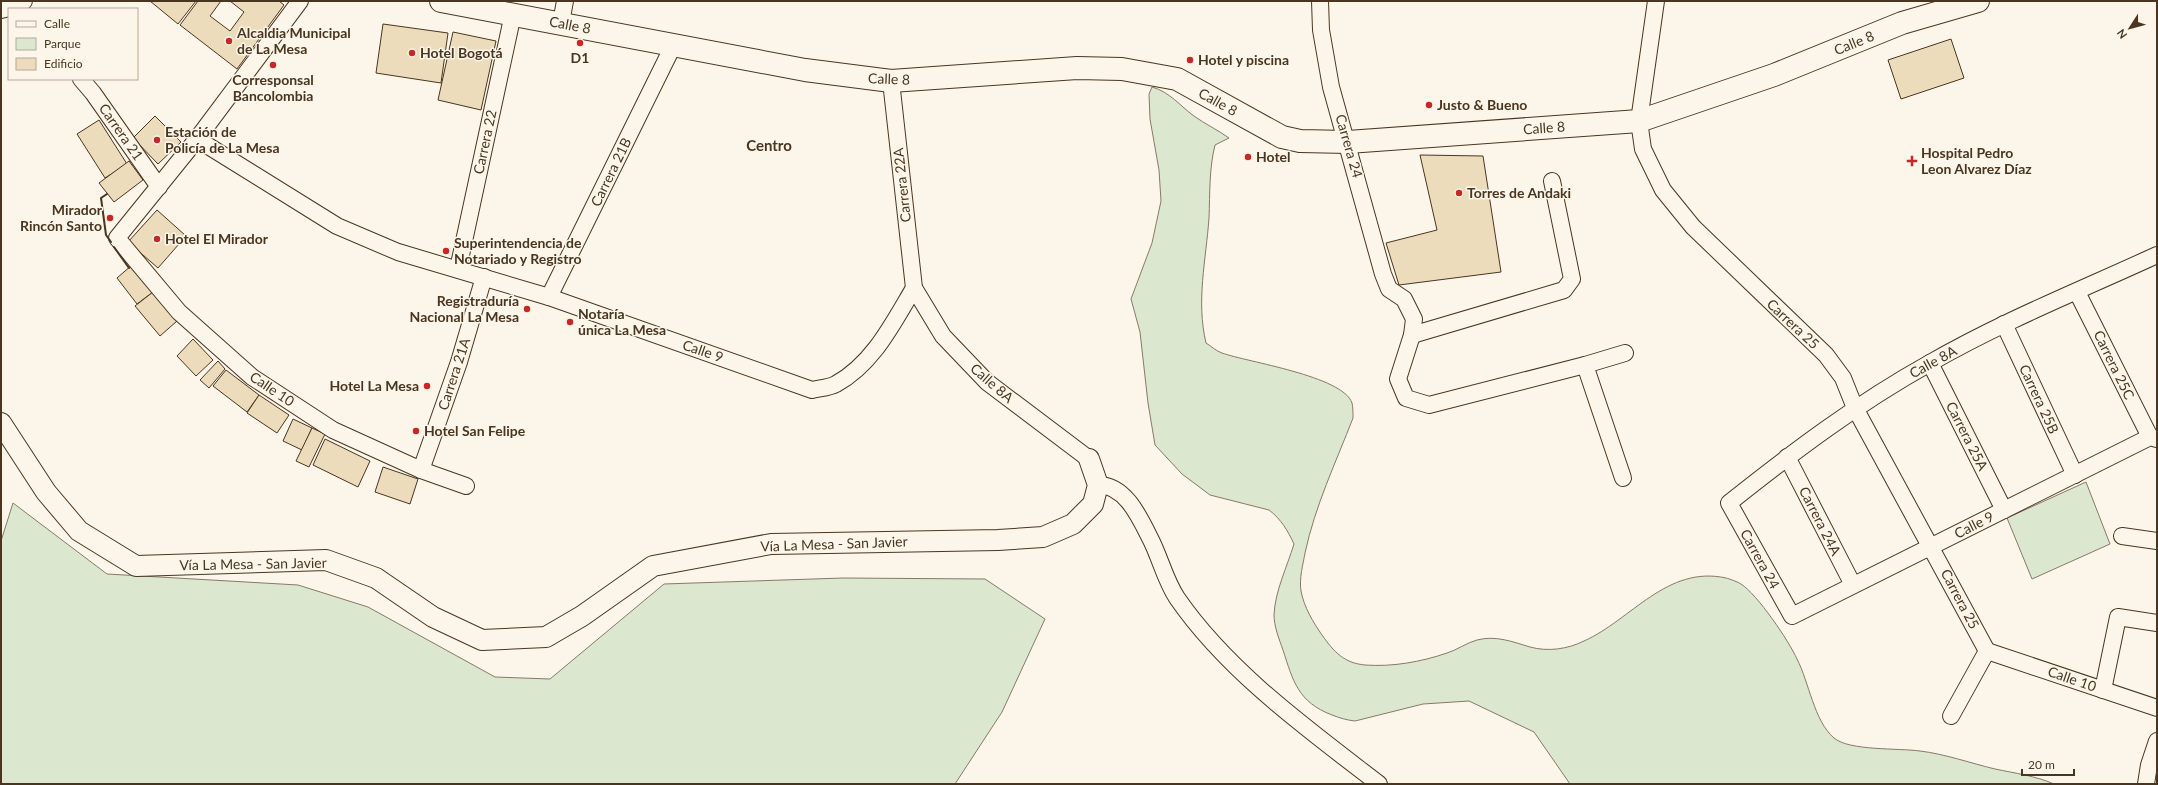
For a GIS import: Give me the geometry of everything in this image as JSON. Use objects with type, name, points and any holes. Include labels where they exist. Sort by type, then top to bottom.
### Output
[{"type":"main road","name":"Calle 8","points":[[441,1],[561,22],[673,46],[805,70],[891,81],[1077,68],[1122,69],[1177,79],[1282,137],[1300,141],[1348,142],[1639,121],[1774,75],[1902,23],[1978,1]]},
{"type":"street","points":[[159,187],[197,139],[300,1]]},
{"type":"street","points":[[561,22],[565,1]]},
{"type":"street","name":"Carrera 24","points":[[1320,1],[1321,30],[1331,87],[1348,142],[1383,274],[1389,289],[1404,299],[1414,319],[1412,334]]},
{"type":"street","name":"Carrera 25","points":[[1656,1],[1639,121],[1643,149],[1663,190],[1693,227],[1826,355],[1843,378],[1855,408],[1932,546],[1987,651]]},
{"type":"street","points":[[9,8],[21,5]]},
{"type":"street","name":"Carrera 22","points":[[458,269],[513,14]]},
{"type":"street","name":"Carrera 21B","points":[[548,297],[673,46]]},
{"type":"street","name":"Carrera 21","points":[[82,80],[93,93],[159,187]]},
{"type":"street","name":"Carrera 22A","points":[[891,81],[914,288]]},
{"type":"street","name":"Calle 9","points":[[197,139],[337,226],[398,252],[548,297],[812,390],[835,385],[854,372],[881,342],[914,288]]},
{"type":"street","points":[[1552,181],[1572,279],[1564,290],[1412,334],[1398,378],[1406,398],[1429,405],[1585,365],[1625,353]]},
{"type":"street","name":"Calle 10","points":[[159,187],[117,238],[179,312],[252,376],[333,430],[421,470],[466,486]]},
{"type":"street","name":"Calle 8A","points":[[1729,503],[1787,457],[1855,408],[1930,363],[2004,324],[2157,255]]},
{"type":"street","name":"Carrera 21A","points":[[421,470],[459,362],[484,277]]},
{"type":"street","name":"Calle 8A","points":[[914,288],[943,336],[987,382],[1089,459]]},
{"type":"street","name":"Carrera 25C","points":[[2077,292],[2153,438]]},
{"type":"street","name":"Carrera 25B","points":[[2004,324],[2075,475]]},
{"type":"street","name":"Carrera 25A","points":[[1930,363],[2004,510]]},
{"type":"street","points":[[1585,365],[1623,478]]},
{"type":"street","name":"Vía La Mesa - San Javier","points":[[1,423],[46,492],[79,531],[136,566],[326,560],[376,578],[433,617],[482,640],[546,637],[582,616],[653,566],[755,546],[771,544],[998,540],[1042,537],[1073,524],[1093,504],[1098,485]]},
{"type":"street","name":"Calle 9","points":[[1792,616],[2004,510],[2153,438]]},
{"type":"street","name":"Carrera 24A","points":[[1787,457],[1853,585]]},
{"type":"street","points":[[1089,459],[1098,485],[1112,487],[1124,497],[1144,527],[1177,598],[1228,660],[1327,744],[1379,784]]},
{"type":"street","name":"Carrera 24","points":[[1729,503],[1792,616]]},
{"type":"street","points":[[2122,536],[2157,542]]},
{"type":"street","points":[[2103,690],[2118,617],[2157,623]]},
{"type":"street","points":[[1951,716],[1987,651]]},
{"type":"street","name":"Calle 10","points":[[1987,651],[2157,708]]},
{"type":"street","points":[[2146,784],[2149,765],[2157,741]]},
{"type":"green space","points":[[1152,87],[1164,92],[1194,116],[1229,138],[1215,145],[1212,163],[1202,296],[1203,327],[1206,343],[1222,353],[1234,357],[1293,371],[1314,378],[1345,393],[1352,403],[1353,418],[1314,518],[1300,581],[1302,597],[1309,614],[1326,641],[1340,656],[1351,662],[1365,665],[1396,664],[1437,656],[1451,652],[1473,641],[1491,638],[1511,641],[1537,649],[1565,648],[1578,644],[1601,632],[1650,597],[1686,579],[1705,576],[1726,578],[1740,583],[1748,589],[1764,607],[1780,630],[1793,651],[1801,668],[1821,722],[1834,738],[1841,742],[1862,747],[1911,750],[1939,754],[2032,777],[2054,784],[1570,784],[1534,732],[1469,701],[1423,704],[1355,721],[1332,715],[1311,704],[1298,689],[1294,681],[1278,637],[1274,619],[1277,597],[1294,544],[1287,530],[1281,521],[1269,510],[1210,495],[1182,474],[1155,445],[1148,403],[1140,332],[1131,299],[1152,243],[1161,201],[1159,170],[1150,119],[1149,94]]},
{"type":"green space","points":[[2086,482],[2110,544],[2032,579],[2007,518]]},
{"type":"green space","points":[[13,503],[107,574],[298,585],[368,607],[495,677],[550,679],[664,584],[843,578],[985,579],[1045,619],[1002,712],[955,784],[1,784],[1,541]]},
{"type":"building","points":[[150,1],[196,1],[178,24]]},
{"type":"building","name":"Alcaldia Municipal de La Mesa","points":[[198,1],[221,1],[210,16],[230,31],[244,12],[230,1],[279,1],[284,5],[237,69],[180,25]]},
{"type":"building","name":"Hotel Bogotá","points":[[383,24],[448,33],[441,83],[376,73]]},
{"type":"building","points":[[453,32],[496,41],[481,110],[438,100]]},
{"type":"building","points":[[1951,39],[1964,78],[1901,99],[1888,60]]},
{"type":"building","name":"Estación de Policía de La Mesa","points":[[155,116],[181,142],[158,164],[133,138]]},
{"type":"building","points":[[99,120],[127,164],[105,178],[77,134]]},
{"type":"building","name":"Torres de Andaki","points":[[1420,155],[1483,156],[1501,272],[1399,285],[1386,243],[1437,230]]},
{"type":"building","points":[[129,161],[143,180],[114,202],[99,183]]},
{"type":"building","name":"Hotel El Mirador","points":[[157,210],[186,236],[158,268],[128,242]]},
{"type":"building","points":[[132,265],[153,292],[137,304],[117,278]]},
{"type":"building","points":[[153,292],[177,321],[160,336],[135,306]]},
{"type":"building","points":[[193,339],[213,360],[196,376],[177,356]]},
{"type":"building","points":[[218,361],[225,369],[209,388],[200,380]]},
{"type":"building","points":[[226,370],[259,395],[247,412],[213,386]]},
{"type":"building","points":[[259,395],[289,415],[277,433],[247,413]]},
{"type":"building","points":[[293,419],[312,428],[302,450],[283,441]]},
{"type":"building","points":[[312,428],[325,434],[309,467],[296,461]]},
{"type":"building","points":[[325,439],[370,461],[358,487],[313,465]]},
{"type":"building","points":[[383,467],[418,479],[410,504],[375,492]]},
{"type":"wall","points":[[107,194],[101,198],[106,235],[111,242]]},
{"type":"wall","points":[[114,247],[129,268]]},
{"type":"place","name":"Alcaldia Municipal de La Mesa","points":[[229,41]]},
{"type":"place","name":"D1","points":[[580,43]]},
{"type":"place","name":"Hotel Bogotá","points":[[412,53]]},
{"type":"place","name":"Hotel y piscina","points":[[1190,60]]},
{"type":"place","name":"Corresponsal Bancolombia","points":[[273,65]]},
{"type":"place","name":"Justo & Bueno","points":[[1429,105]]},
{"type":"place","name":"Estación de Policía de La Mesa","points":[[157,140]]},
{"type":"place","name":"Hotel","points":[[1248,157]]},
{"type":"place","name":"Hospital Pedro Leon Alvarez Díaz","points":[[1912,161]]},
{"type":"place","name":"Torres de Andaki","points":[[1459,193]]},
{"type":"place","name":"Mirador Rincón Santo","points":[[110,218]]},
{"type":"place","name":"Hotel El Mirador","points":[[157,239]]},
{"type":"place","name":"Superintendencia de Notariado y Registro","points":[[446,251]]},
{"type":"place","name":"Registraduría Nacional La Mesa","points":[[527,309]]},
{"type":"place","name":"Notaría única La Mesa","points":[[570,322]]},
{"type":"place","name":"Hotel La Mesa","points":[[427,386]]},
{"type":"place","name":"Hotel San Felipe","points":[[416,431]]},
{"type":"district","name":"Centro","points":[[769,146]]}]
